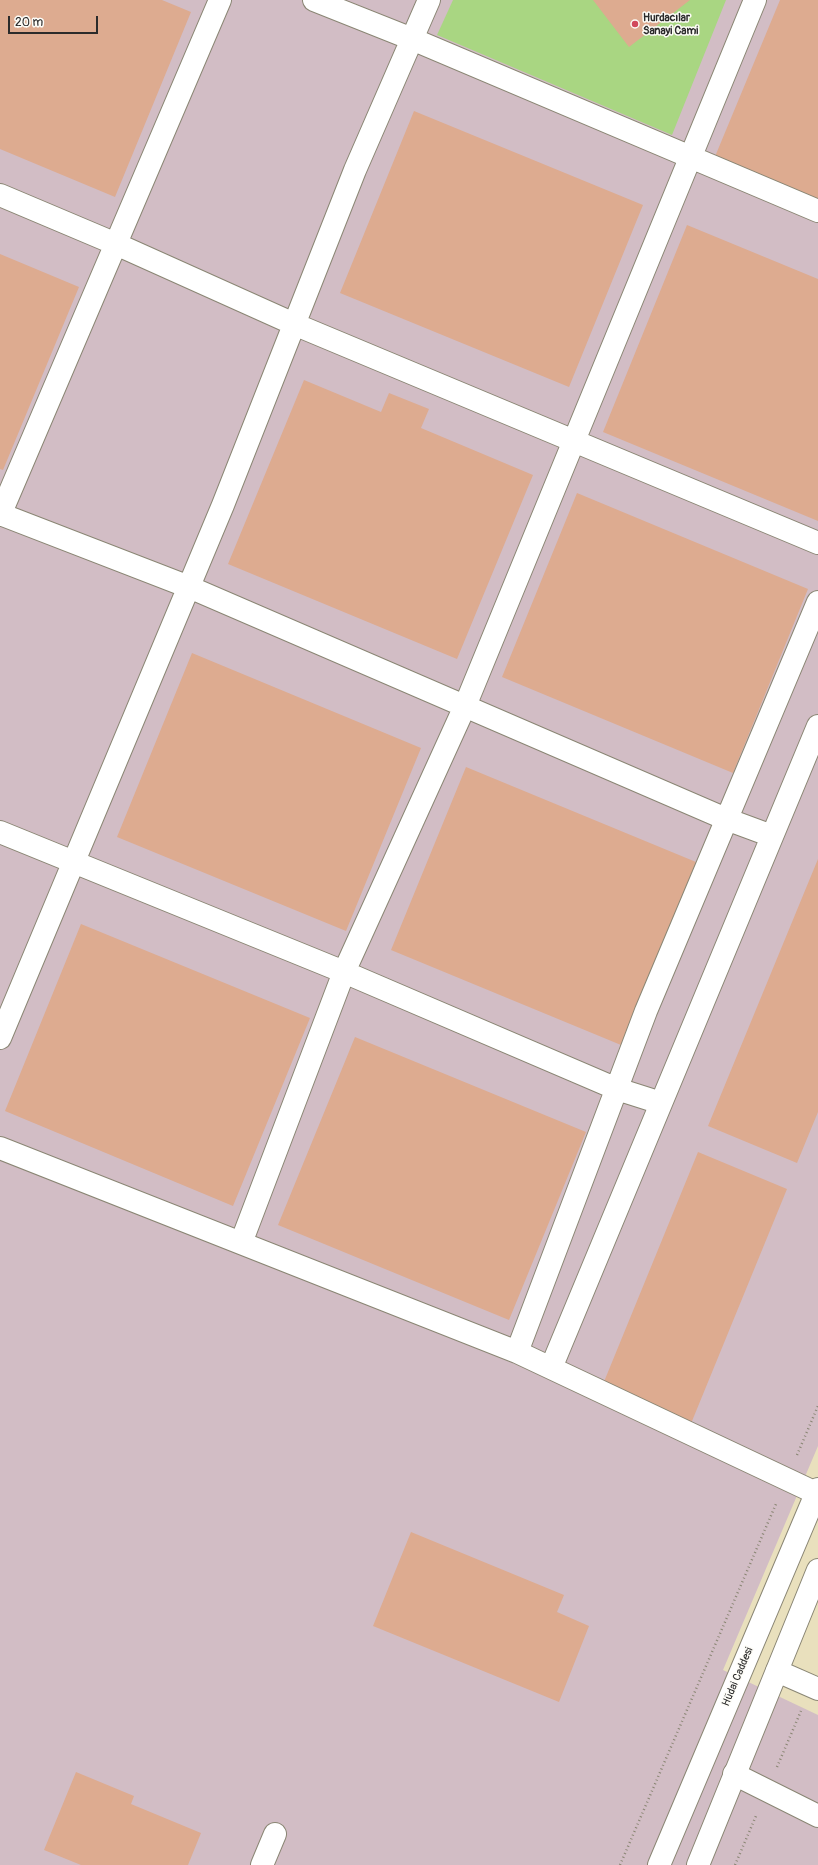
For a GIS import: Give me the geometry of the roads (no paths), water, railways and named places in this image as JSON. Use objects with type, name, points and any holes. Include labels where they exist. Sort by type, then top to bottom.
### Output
[{"type":"street","points":[[220,0],[0,514],[189,587],[726,819],[772,836]]},
{"type":"street","points":[[314,0],[412,39],[818,211]]},
{"type":"street","points":[[0,1038],[189,587],[355,170],[429,0]]},
{"type":"street","points":[[241,1243],[344,972],[466,706],[573,440],[755,0]]},
{"type":"street","points":[[0,195],[116,244],[294,324],[818,542]]},
{"type":"street","points":[[517,1352],[646,1011],[818,602]]},
{"type":"street","points":[[551,1368],[818,726]]},
{"type":"street","points":[[0,832],[344,972],[616,1089],[661,1104]]},
{"type":"street","points":[[0,1148],[517,1352],[786,1479],[817,1491]]},
{"type":"street","name":"Hüdai Caddesi","points":[[658,1865],[817,1491]]},
{"type":"street","points":[[698,1865],[818,1570]]},
{"type":"street","points":[[776,1671],[818,1689]]},
{"type":"street","points":[[734,1774],[818,1816]]},
{"type":"street","points":[[262,1865],[275,1834]]},
{"type":"place","name":"Hurdacılar Sanayi Cami","points":[[635,24]]}]
